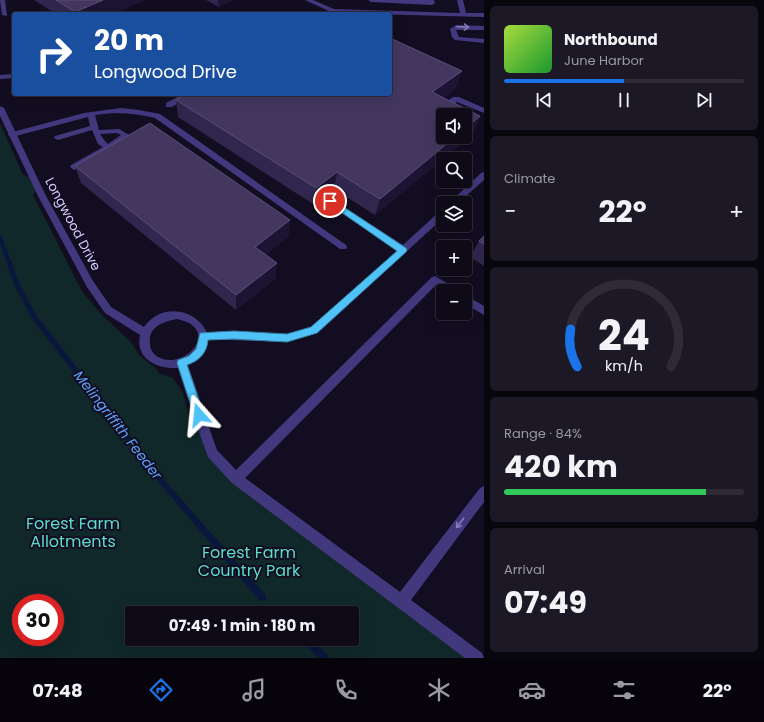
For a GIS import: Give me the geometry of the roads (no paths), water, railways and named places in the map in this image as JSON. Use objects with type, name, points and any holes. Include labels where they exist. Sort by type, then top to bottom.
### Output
[{"type":"street","points":[[2,0],[5,15]]},
{"type":"street","points":[[308,0],[332,11],[376,12]]},
{"type":"street","points":[[372,0],[432,3],[431,0]]},
{"type":"street","points":[[460,0],[463,14]]},
{"type":"street","points":[[392,12],[484,15]]},
{"type":"street","points":[[484,28],[459,27],[453,29],[457,39],[484,41]]},
{"type":"street","points":[[0,77],[12,76]]},
{"type":"street","points":[[169,105],[185,96]]},
{"type":"street","points":[[443,108],[456,99],[484,111]]},
{"type":"street","name":"Longwood Drive","points":[[0,108],[42,196],[90,284],[108,310],[146,333]]},
{"type":"street","points":[[12,135],[106,110],[133,111],[157,116],[343,247]]},
{"type":"street","points":[[92,114],[98,139],[103,146],[109,147]]},
{"type":"street","points":[[58,138],[96,129],[119,131],[126,135],[122,140],[74,167]]},
{"type":"street","points":[[460,196],[484,174]]},
{"type":"street","points":[[330,201],[403,250]]},
{"type":"street","points":[[204,336],[234,335],[287,338],[314,330],[436,219]]},
{"type":"street","points":[[236,479],[435,280],[441,284]]},
{"type":"street","points":[[472,303],[484,311]]},
{"type":"street","points":[[177,315],[195,321],[201,328],[204,336],[203,345],[192,359],[172,366],[162,364],[150,358],[145,350],[144,342],[146,333],[151,325],[159,319],[177,315]]},
{"type":"street","points":[[182,363],[212,453],[236,479],[477,658]]},
{"type":"street","points":[[401,602],[484,492]]},
{"type":"waterway","name":"Melingriffith Feeder","points":[[0,237],[18,287],[35,318],[163,483],[262,597]]},
{"type":"waterway","name":"Melingriffith Feeder","points":[[312,646],[325,658]]},
{"type":"park label","name":"Forest Farm Allotments","points":[[73,532]]},
{"type":"park label","name":"Forest Farm Country Park","points":[[249,561]]}]
